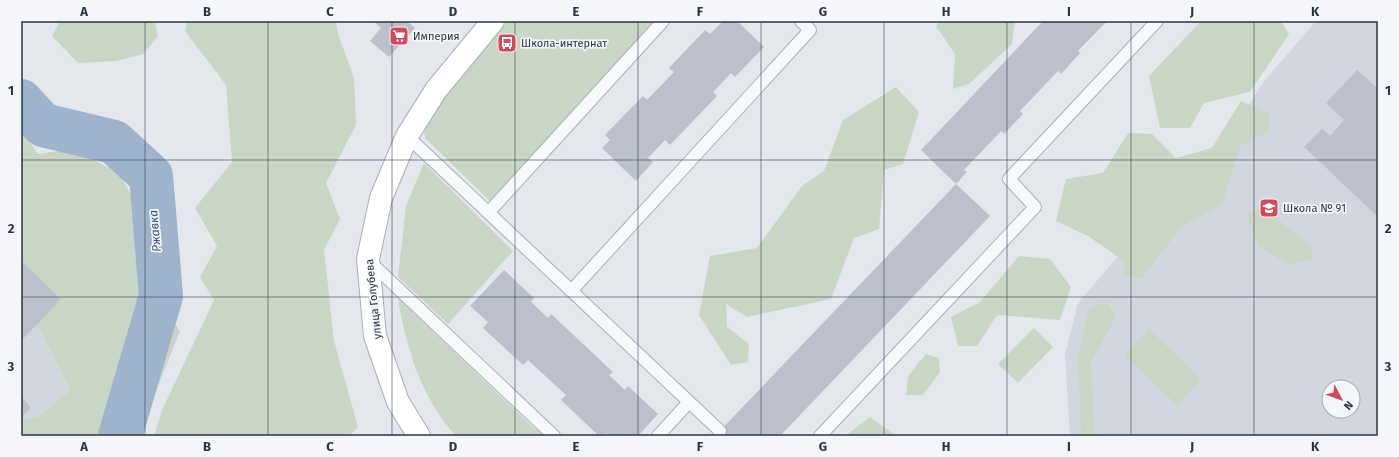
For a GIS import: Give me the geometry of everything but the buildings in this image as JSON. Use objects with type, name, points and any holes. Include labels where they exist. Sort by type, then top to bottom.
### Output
[{"type":"street","name":"улица Голубева","points":[[419,436],[398,402],[375,336],[368,259],[381,198],[407,136],[436,90],[493,21]]},
{"type":"lane","points":[[489,212],[663,21]]},
{"type":"lane","points":[[572,290],[810,30],[801,21]]},
{"type":"lane","points":[[820,436],[1035,207],[1009,179],[1157,21]]},
{"type":"lane","points":[[407,136],[720,431]]},
{"type":"lane","points":[[368,259],[554,436]]},
{"type":"lane","points":[[658,436],[690,402]]},
{"type":"shaded area","name":"Школа № 91","points":[[1316,21],[1378,21],[1378,436],[1070,436],[1065,355],[1078,303],[1247,107],[1265,80]]},
{"type":"shaded area","points":[[21,216],[98,418],[21,436]]},
{"type":"green space","points":[[60,21],[155,21],[158,36],[143,54],[117,61],[78,63],[52,36]]},
{"type":"green space","points":[[187,21],[336,21],[338,34],[354,78],[356,125],[326,183],[340,219],[324,250],[334,341],[358,427],[349,436],[154,436],[163,408],[214,300],[200,277],[217,246],[195,208],[232,162],[226,85],[185,31]]},
{"type":"green space","points":[[507,21],[654,21],[490,201],[425,138],[424,127],[437,105]]},
{"type":"green space","points":[[940,21],[1015,21],[1012,44],[969,84],[953,89],[955,54],[936,26]]},
{"type":"green space","points":[[1201,21],[1281,21],[1289,34],[1250,92],[1204,103],[1190,128],[1160,128],[1149,76]]},
{"type":"green space","points":[[896,87],[919,112],[903,164],[884,170],[879,229],[854,238],[831,299],[747,317],[726,304],[727,327],[749,344],[748,362],[731,365],[699,315],[710,256],[757,248],[802,186],[824,171],[843,120]]},
{"type":"green space","points":[[1241,101],[1270,114],[1269,132],[1240,146],[1222,205],[1182,226],[1142,278],[1124,276],[1124,261],[1088,236],[1056,221],[1066,179],[1103,173],[1128,133],[1152,134],[1176,158],[1212,148]]},
{"type":"green space","points":[[21,129],[38,154],[72,149],[119,173],[143,217],[140,238],[168,269],[165,310],[180,331],[141,429],[142,436],[21,436],[21,420],[38,417],[71,390],[28,306],[21,303]]},
{"type":"green space","points":[[424,163],[513,251],[448,324],[398,277],[406,206]]},
{"type":"green space","points":[[1264,208],[1311,246],[1313,260],[1289,264],[1259,247],[1246,214]]},
{"type":"green space","points":[[1019,256],[1050,259],[1071,287],[1060,320],[997,315],[977,346],[958,346],[951,317],[980,302]]},
{"type":"green space","points":[[398,298],[544,436],[456,436],[433,405],[424,389],[411,353],[401,316]]},
{"type":"green space","points":[[1107,302],[1116,317],[1091,362],[1095,436],[1081,436],[1078,356],[1089,308]]},
{"type":"green space","points":[[1034,328],[1053,347],[1018,383],[998,364]]},
{"type":"green space","points":[[1149,329],[1201,379],[1178,406],[1124,355]]},
{"type":"green space","points":[[926,354],[939,358],[940,372],[923,395],[906,395],[908,376]]},
{"type":"green space","points":[[870,417],[892,433],[892,436],[845,436]]},
{"type":"waterway","name":"Ржавка","points":[[21,101],[43,125],[114,142],[151,176],[161,296],[120,436]]},
{"type":"place","name":"Империя","points":[[399,36]]},
{"type":"place","name":"Школа-интернат","points":[[507,43]]},
{"type":"place","name":"Школа № 91","points":[[1269,208]]}]
